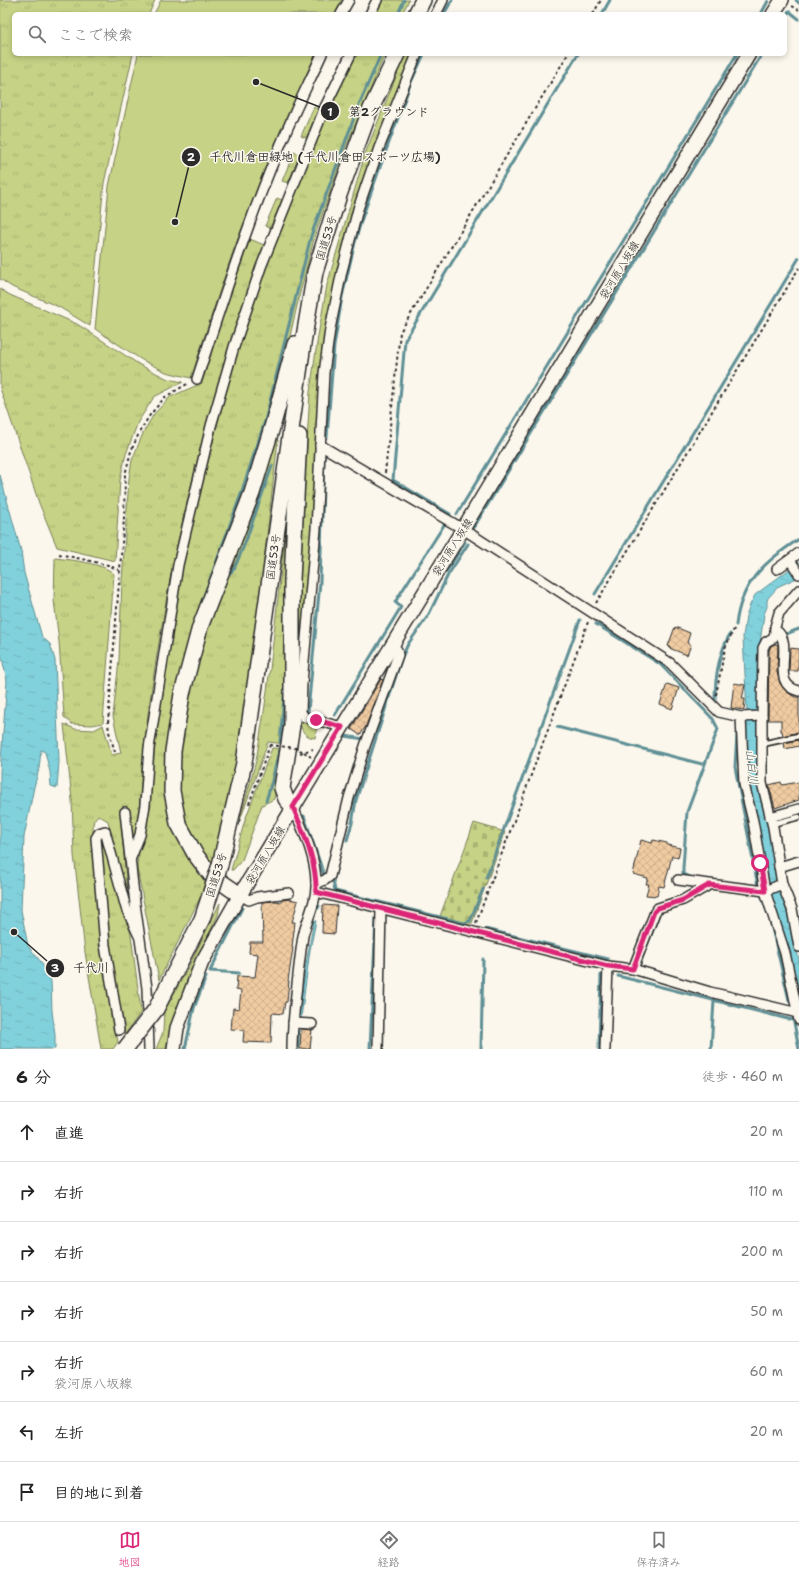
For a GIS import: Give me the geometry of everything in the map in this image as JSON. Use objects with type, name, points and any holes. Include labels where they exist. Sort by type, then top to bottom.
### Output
[{"type":"highway","points":[[417,12],[423,0]]},
{"type":"highway","name":"国道53号","points":[[125,1049],[156,1009],[202,919],[220,865],[244,763],[304,337],[315,272],[339,195],[369,113],[396,56]]},
{"type":"highway","points":[[240,895],[211,875],[195,854],[178,823],[172,792],[173,751],[182,694],[200,627],[252,493],[273,424],[315,272]]},
{"type":"highway","points":[[293,807],[286,799],[282,788],[292,725],[292,580],[304,337]]},
{"type":"main road","points":[[774,12],[782,0]]},
{"type":"main road","name":"袋河原八坂線","points":[[174,1049],[177,1028],[202,962],[240,895],[463,529],[748,56]]},
{"type":"street","points":[[343,12],[349,0]]},
{"type":"street","points":[[371,12],[377,0]]},
{"type":"street","points":[[437,12],[443,0]]},
{"type":"street","points":[[198,379],[232,274],[258,202],[293,115],[321,56]]},
{"type":"street","points":[[130,860],[140,835],[143,820],[149,748],[178,565],[211,426],[260,267],[325,107],[350,56]]},
{"type":"street","points":[[342,727],[304,717],[302,712],[302,683],[316,529],[324,373],[330,329],[342,271],[358,209],[379,148],[416,56]]},
{"type":"street","points":[[320,445],[463,529],[592,611],[670,663],[719,712],[741,717],[762,716]]},
{"type":"street","points":[[777,569],[799,553]]},
{"type":"street","points":[[790,560],[799,574]]},
{"type":"street","points":[[799,590],[780,613],[773,638],[766,642],[763,648],[762,716],[762,783],[771,820],[782,884],[796,917],[799,947]]},
{"type":"street","points":[[775,630],[780,633],[783,639],[784,679],[787,685],[793,690],[799,692]]},
{"type":"street","points":[[316,887],[330,876],[349,798],[365,746],[398,655],[397,650],[392,644]]},
{"type":"street","points":[[316,887],[382,909],[608,966],[633,969],[798,1017],[785,953],[765,891],[753,821],[744,784],[741,717]]},
{"type":"street","points":[[292,1049],[293,1022],[304,935],[316,887],[315,870],[308,843],[293,807]]},
{"type":"street","points":[[771,820],[799,809]]},
{"type":"street","points":[[125,812],[139,936],[147,988],[149,1049]]},
{"type":"street","points":[[119,1030],[105,945],[96,838],[99,833],[105,832],[126,908],[139,936]]},
{"type":"street","points":[[779,867],[799,861]]},
{"type":"street","points":[[678,880],[765,891],[782,884]]},
{"type":"street","points":[[633,969],[654,912],[658,908],[683,900],[709,885]]},
{"type":"street","points":[[240,895],[249,900],[257,897],[289,893]]},
{"type":"street","points":[[378,1049],[382,909]]},
{"type":"street","points":[[605,1049],[608,966]]},
{"type":"street","points":[[293,1022],[312,1024]]},
{"type":"lane","points":[[762,744],[799,736]]},
{"type":"lane","points":[[771,820],[799,817]]},
{"type":"path","points":[[594,12],[601,0]]},
{"type":"path","points":[[384,482],[400,332],[567,56]]},
{"type":"path","points":[[473,932],[592,611],[799,268]]},
{"type":"path","points":[[115,752],[109,732],[108,722],[124,518],[125,475],[131,451],[140,431],[150,415],[165,397],[198,379]]},
{"type":"path","points":[[59,554],[108,565],[119,570]]},
{"type":"path","points":[[716,696],[718,677],[725,648],[735,627]]},
{"type":"path","points":[[246,810],[270,745],[296,748],[312,758]]},
{"type":"path","points":[[299,754],[313,749]]},
{"type":"green space","points":[[0,0],[155,0],[150,12],[12,12],[12,56],[133,56],[104,183],[90,326],[59,307],[12,287],[0,279]]},
{"type":"green space","points":[[161,0],[342,0],[336,12],[155,12]]},
{"type":"green space","points":[[382,0],[409,0],[403,12],[376,12]]},
{"type":"green space","points":[[138,56],[315,56],[283,126],[243,224],[191,378],[166,372],[142,360],[95,329],[109,186]]},
{"type":"green space","points":[[354,56],[384,56],[346,147],[315,235],[278,388],[242,502],[165,777],[167,808],[173,828],[191,858],[192,863],[206,878],[201,896],[159,980],[137,864],[148,811],[161,700],[181,571],[195,508],[246,325],[260,282],[282,224]]},
{"type":"green space","points":[[404,56],[412,56],[366,172],[346,237],[336,281],[315,476],[307,600],[299,662],[299,602],[310,392],[327,285],[365,154]]},
{"type":"green space","points":[[314,107],[319,109],[306,138],[301,136]]},
{"type":"green space","points":[[294,152],[300,155],[288,183],[282,181]]},
{"type":"green space","points":[[277,198],[282,200],[270,228],[265,226]]},
{"type":"green space","points":[[250,239],[264,245],[220,379],[184,515],[165,607],[156,660],[144,748],[137,833],[132,844],[129,809],[120,809],[128,903],[108,821],[98,815],[94,820],[93,825],[94,878],[104,963],[118,1042],[113,1049],[101,1049],[85,952],[74,855],[72,800],[64,724],[75,729],[94,730],[103,725],[112,755],[121,753],[113,716],[119,660],[122,580],[129,478],[132,460],[144,431],[154,414],[170,397],[202,383],[220,324]]},
{"type":"green space","points":[[0,289],[10,295],[77,324],[140,365],[168,379],[183,382],[154,397],[138,422],[126,454],[120,480],[115,561],[57,547],[39,503],[0,388]]},
{"type":"green space","points":[[275,439],[278,440],[252,665],[235,772],[212,864],[205,857],[183,821],[178,791],[178,763],[184,718],[200,647]]},
{"type":"green space","points":[[288,508],[285,744],[268,742],[239,823],[256,761],[264,712]]},
{"type":"green space","points":[[55,558],[78,561],[103,567],[114,574],[103,723],[92,725],[72,724],[64,717],[59,642],[54,600]]},
{"type":"green space","points":[[300,721],[317,725],[315,738],[304,733],[301,728]]},
{"type":"green space","points":[[272,748],[284,749],[274,799],[262,805],[242,860],[233,870],[231,870],[245,820]]},
{"type":"green space","points":[[474,823],[505,832],[472,923],[468,926],[439,919]]},
{"type":"green space","points":[[103,842],[105,843],[131,935],[141,1012],[125,1034],[110,951],[101,847]]},
{"type":"green space","points":[[220,903],[218,915],[191,970],[168,1038],[166,1049],[156,1049],[163,1032],[164,1012],[187,970]]},
{"type":"water","points":[[0,475],[21,551],[24,573],[42,637],[50,644],[55,660],[59,761],[57,788],[51,786],[50,772],[45,752],[41,750],[39,769],[24,837],[21,910],[28,946],[41,962],[51,981],[55,1049],[0,1049],[0,772],[7,681],[0,649]]},
{"type":"water","name":"山白川","points":[[799,562],[799,577],[779,586],[768,598],[767,607],[764,614],[759,650],[758,779],[760,794],[767,815],[781,893],[795,940],[799,960],[799,1000],[787,946],[768,885],[745,763],[747,712],[743,637],[746,616],[755,595]]},
{"type":"water","points":[[314,920],[316,921],[310,950],[301,1018],[299,1017],[305,970]]},
{"type":"building","points":[[675,627],[690,633],[687,643],[691,645],[687,655],[669,648],[670,647],[668,646]]},
{"type":"building","points":[[775,644],[778,645],[777,672],[780,683],[787,692],[795,697],[799,697],[799,732],[783,736],[781,731],[781,720],[768,720],[769,651],[771,646]]},
{"type":"building","points":[[790,648],[799,649],[798,671],[789,671]]},
{"type":"building","points":[[381,679],[383,680],[366,726],[360,735],[351,729]]},
{"type":"building","points":[[734,683],[745,685],[742,699],[745,699],[744,710],[731,708]]},
{"type":"building","points":[[667,684],[679,688],[672,709],[660,704]]},
{"type":"building","points":[[799,740],[799,746],[785,749],[784,743]]},
{"type":"building","points":[[781,782],[782,785],[799,782],[799,800],[775,808],[769,785]]},
{"type":"building","points":[[641,840],[652,843],[653,840],[680,848],[678,858],[672,856],[664,887],[659,886],[657,896],[646,895],[649,884],[646,884],[648,878],[633,874]]},
{"type":"building","points":[[290,899],[298,901],[292,922],[295,922],[287,1002],[285,1002],[283,1014],[272,1013],[271,1043],[243,1042],[244,1030],[231,1029],[233,1008],[239,1009],[241,991],[236,990],[237,976],[255,977],[258,954],[249,953],[250,942],[263,942],[262,902],[281,902],[282,900]]},
{"type":"building","points":[[323,905],[337,906],[335,934],[322,933]]},
{"type":"building","points":[[301,1029],[312,1030],[310,1049],[300,1049]]},
{"type":"waterway","points":[[399,12],[404,0]]},
{"type":"waterway","points":[[445,12],[452,0]]},
{"type":"waterway","points":[[603,12],[610,0]]},
{"type":"waterway","points":[[796,0],[799,3]]},
{"type":"waterway","points":[[762,12],[768,1]]},
{"type":"waterway","points":[[787,14],[789,11],[799,19]]},
{"type":"waterway","points":[[200,607],[240,497],[265,421],[311,236],[358,107],[380,56]]},
{"type":"waterway","points":[[327,437],[334,346],[342,297],[355,242],[361,221],[411,82],[423,56]]},
{"type":"waterway","points":[[450,514],[393,480],[405,340],[577,56]]},
{"type":"waterway","points":[[457,514],[736,56]]},
{"type":"waterway","points":[[474,527],[761,56]]},
{"type":"waterway","points":[[595,594],[799,258]]},
{"type":"waterway","points":[[308,711],[320,582],[324,455]]},
{"type":"waterway","points":[[229,574],[234,569],[245,543],[272,466]]},
{"type":"waterway","points":[[335,715],[401,607],[395,602],[444,525]]},
{"type":"waterway","points":[[736,625],[743,597],[756,574],[775,556],[799,539]]},
{"type":"waterway","points":[[446,572],[465,542]]},
{"type":"waterway","points":[[347,840],[356,800],[402,657],[408,644],[428,616],[448,575],[468,544]]},
{"type":"waterway","points":[[486,878],[580,620]]},
{"type":"waterway","points":[[596,624],[660,664],[713,719],[718,729],[687,812],[683,874],[690,877]]},
{"type":"waterway","points":[[786,634],[799,629]]},
{"type":"waterway","points":[[715,701],[718,666],[723,649],[730,634]]},
{"type":"waterway","points":[[285,644],[285,670]]},
{"type":"waterway","points":[[280,742],[285,686]]},
{"type":"waterway","points":[[557,727],[702,764]]},
{"type":"waterway","points":[[737,734],[735,767],[758,886]]},
{"type":"waterway","points":[[345,736],[364,739]]},
{"type":"waterway","points":[[266,801],[279,751]]},
{"type":"waterway","points":[[341,848],[355,793]]},
{"type":"waterway","points":[[304,816],[324,875]]},
{"type":"waterway","points":[[334,876],[333,880],[335,891],[464,923],[470,921],[483,889]]},
{"type":"waterway","points":[[693,899],[707,891]]},
{"type":"waterway","points":[[762,897],[766,909]]},
{"type":"waterway","points":[[239,973],[210,971],[242,908]]},
{"type":"waterway","points":[[639,966],[660,912]]},
{"type":"waterway","points":[[370,1049],[376,918]]},
{"type":"waterway","points":[[771,924],[789,1000]]},
{"type":"waterway","points":[[485,929],[608,959]]},
{"type":"waterway","points":[[481,1049],[483,959]]},
{"type":"waterway","points":[[599,1049],[601,975]]},
{"type":"waterway","points":[[618,976],[792,1020]]},
{"type":"waterway","points":[[185,1049],[194,1008],[206,977]]},
{"type":"waterway","points":[[711,1049],[714,1001]]},
{"type":"waterway","points":[[793,1017],[799,1049]]},
{"type":"waterway","points":[[298,1031],[298,1049]]},
{"type":"place","name":"第2グラウンド","points":[[256,82]]},
{"type":"place","name":"千代川倉田緑地 (千代川倉田スポーツ広場)","points":[[175,222]]},
{"type":"place","name":"千代川","points":[[14,932]]},
{"type":"route","points":[[316,720],[342,727],[293,807],[308,843],[315,870],[316,892],[608,966],[633,969],[654,912],[658,908],[683,900],[709,885],[765,891],[760,863]]}]
